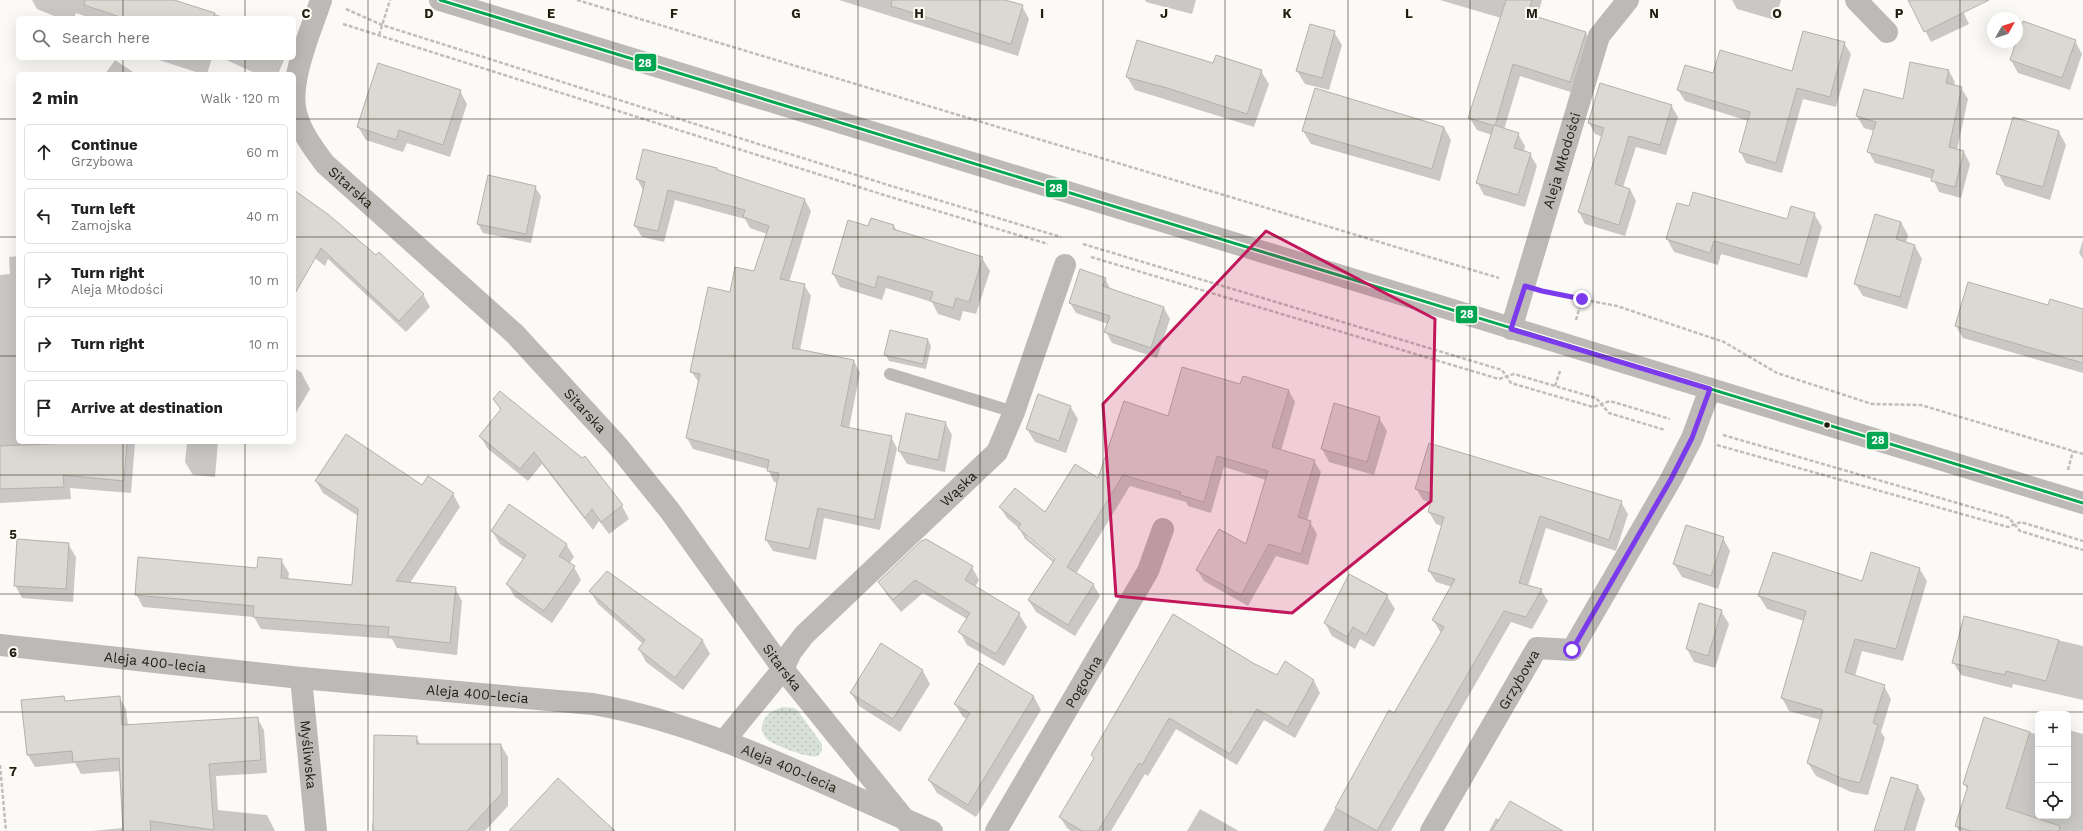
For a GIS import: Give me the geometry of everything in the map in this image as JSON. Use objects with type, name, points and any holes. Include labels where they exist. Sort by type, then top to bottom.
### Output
[{"type":"street","points":[[440,0],[2083,503]]},
{"type":"street","name":"Aleja Młodości","points":[[1511,329],[1599,36],[1628,0]]},
{"type":"street","points":[[1856,0],[1887,32]]},
{"type":"street","name":"Sitarska","points":[[296,86],[297,76],[314,21],[330,3]]},
{"type":"street","name":"Sitarska","points":[[296,112],[300,124],[317,153],[330,168],[514,334],[616,444],[670,511],[783,669],[907,823]]},
{"type":"street","name":"Wąska","points":[[724,741],[783,669],[791,652],[804,635],[997,452],[1014,412],[1060,256]]},
{"type":"street","name":"Grzybowa","points":[[1431,831],[1537,648],[1572,650],[1671,479],[1694,432],[1710,389]]},
{"type":"street","name":"Pogodna","points":[[996,831],[1148,570],[1163,529]]},
{"type":"street","name":"Aleja 400-lecia","points":[[0,645],[301,678],[593,704],[630,710],[724,741],[907,823],[932,831]]},
{"type":"street","name":"Myśliwska","points":[[301,678],[316,831]]},
{"type":"lane","points":[[890,374],[1014,412]]},
{"type":"path","points":[[379,35],[390,0]]},
{"type":"path","points":[[577,0],[1525,286],[1542,291],[1617,306],[1724,342],[1777,373],[1872,404],[1922,405],[2083,454]]},
{"type":"path","points":[[330,3],[382,25],[888,185],[1064,238]]},
{"type":"path","points":[[314,21],[338,29],[343,24],[379,35],[884,195],[1060,256]]},
{"type":"path","points":[[1079,243],[1502,370],[1511,383],[1594,407],[1610,401],[1694,432],[2008,527],[2021,522],[2083,541]]},
{"type":"path","points":[[1085,255],[1499,379],[1514,374],[1596,398],[1610,413],[1694,432],[2009,518],[2020,531],[2083,550]]},
{"type":"path","points":[[0,765],[6,831]]},
{"type":"highlighted area","points":[[1266,231],[1435,319],[1431,501],[1292,613],[1116,596],[1103,404]]},
{"type":"shaded area","points":[[783,707],[794,708],[798,711],[822,744],[822,750],[818,756],[791,751],[769,741],[766,738],[762,727],[765,718],[773,711]]},
{"type":"building","points":[[85,0],[174,0],[215,13],[214,16],[117,16],[84,5]]},
{"type":"building","points":[[892,0],[1005,0],[1023,5],[1011,44],[891,6]]},
{"type":"building","points":[[1506,0],[1532,0],[1528,14],[1586,32],[1570,82],[1513,64],[1495,126],[1468,118]]},
{"type":"building","points":[[1908,0],[1989,0],[1924,32]]},
{"type":"building","points":[[2023,21],[2076,40],[2062,78],[2010,60],[2014,48],[2023,48]]},
{"type":"building","points":[[1310,24],[1335,31],[1322,78],[1296,71]]},
{"type":"building","points":[[1803,31],[1845,42],[1830,97],[1797,88],[1776,163],[1739,152],[1750,112],[1677,90],[1685,65],[1713,73],[1720,50],[1792,71]]},
{"type":"building","points":[[1137,40],[1213,63],[1216,55],[1262,70],[1247,114],[1167,88],[1126,77]]},
{"type":"building","points":[[1910,62],[1949,70],[1946,83],[1962,87],[1949,147],[1964,151],[1955,187],[1931,181],[1934,170],[1867,152],[1876,122],[1856,116],[1864,89],[1903,99]]},
{"type":"building","points":[[378,63],[461,90],[443,145],[399,130],[396,140],[357,127]]},
{"type":"building","points":[[1600,83],[1672,105],[1660,145],[1629,136],[1615,184],[1630,189],[1619,225],[1578,212],[1604,128],[1588,123]]},
{"type":"building","points":[[1315,88],[1444,127],[1432,169],[1302,131]]},
{"type":"building","points":[[2013,117],[2059,131],[2043,187],[1996,174]]},
{"type":"building","points":[[1494,125],[1519,133],[1514,148],[1531,153],[1518,195],[1476,183]]},
{"type":"building","points":[[643,149],[717,168],[717,170],[805,199],[780,279],[805,284],[792,348],[854,360],[841,426],[892,436],[874,520],[818,508],[809,549],[765,540],[779,473],[767,471],[769,460],[686,438],[700,374],[690,372],[708,287],[730,292],[735,267],[754,271],[769,226],[743,217],[745,210],[668,190],[658,231],[634,226],[645,182],[636,179]]},
{"type":"building","points":[[488,175],[536,186],[526,234],[477,224]]},
{"type":"building","points":[[296,191],[329,215],[376,255],[379,252],[424,294],[399,321],[321,248],[296,292]]},
{"type":"building","points":[[1693,192],[1787,219],[1791,206],[1815,213],[1800,265],[1714,241],[1710,253],[1666,239],[1677,203],[1689,206]]},
{"type":"building","points":[[1875,214],[1901,222],[1896,239],[1915,245],[1900,297],[1854,284]]},
{"type":"building","points":[[871,218],[894,225],[893,229],[983,257],[969,302],[956,298],[953,308],[930,301],[933,292],[878,276],[875,288],[832,274],[848,220],[868,226]]},
{"type":"building","points":[[1080,269],[1106,278],[1103,286],[1164,307],[1151,348],[1104,332],[1110,316],[1069,303]]},
{"type":"building","points":[[1968,282],[2048,305],[2050,299],[2083,309],[2083,363],[1955,326]]},
{"type":"building","points":[[890,330],[928,339],[923,364],[884,355]]},
{"type":"building","points":[[1182,367],[1240,384],[1243,376],[1289,390],[1272,447],[1315,460],[1298,517],[1311,521],[1301,554],[1269,544],[1241,595],[1196,570],[1219,529],[1246,544],[1268,471],[1217,456],[1204,502],[1180,495],[1181,492],[1123,475],[1067,567],[1094,584],[1068,625],[1028,600],[1055,559],[1018,528],[1021,524],[999,507],[1015,488],[1045,512],[1075,464],[1098,478],[1124,401],[1168,416]]},
{"type":"building","points":[[500,391],[582,458],[585,456],[623,505],[601,522],[592,509],[585,518],[534,452],[520,469],[479,436],[501,409],[493,399]]},
{"type":"building","points":[[1038,394],[1071,406],[1059,441],[1026,429]]},
{"type":"building","points":[[1334,403],[1380,417],[1367,462],[1321,449]]},
{"type":"building","points":[[906,413],[946,422],[938,460],[898,451]]},
{"type":"building","points":[[346,434],[422,485],[428,476],[454,493],[396,581],[456,587],[450,643],[388,636],[389,627],[253,617],[254,606],[135,595],[138,557],[257,568],[258,557],[282,559],[281,578],[352,585],[358,509],[315,481]]},
{"type":"building","points":[[1429,443],[1622,501],[1609,540],[1540,516],[1519,583],[1542,589],[1526,617],[1504,611],[1377,831],[1335,808],[1389,710],[1394,713],[1444,627],[1432,620],[1455,579],[1428,571],[1444,517],[1428,512],[1433,494],[1415,489]]},
{"type":"building","points":[[48,444],[127,444],[124,481],[63,475],[64,487],[0,489],[0,446]]},
{"type":"building","points":[[509,504],[567,544],[559,556],[575,566],[544,611],[506,584],[526,555],[491,531]]},
{"type":"building","points":[[1686,525],[1724,537],[1711,576],[1673,564]]},
{"type":"building","points":[[17,539],[69,543],[66,589],[14,586]]},
{"type":"building","points":[[926,539],[973,566],[965,580],[1020,613],[996,654],[958,632],[970,613],[915,580],[893,600],[878,582],[921,541]]},
{"type":"building","points":[[1773,552],[1862,581],[1871,552],[1920,568],[1896,649],[1855,639],[1845,672],[1885,685],[1873,723],[1878,725],[1860,783],[1843,779],[1807,763],[1823,710],[1781,698],[1806,611],[1758,596]]},
{"type":"building","points":[[607,571],[703,640],[675,678],[638,649],[645,640],[589,591]]},
{"type":"building","points":[[1349,574],[1388,595],[1366,635],[1353,627],[1347,637],[1324,623]]},
{"type":"building","points":[[1699,603],[1722,610],[1708,656],[1686,649]]},
{"type":"building","points":[[1173,614],[1253,663],[1277,675],[1285,661],[1314,680],[1288,727],[1257,709],[1230,754],[1169,718],[1142,765],[1139,763],[1098,831],[1082,831],[1059,817],[1094,758],[1091,755]]},
{"type":"building","points":[[1964,616],[2059,640],[2046,681],[2006,671],[2005,675],[1952,663]]},
{"type":"building","points":[[881,643],[923,670],[893,719],[850,693]]},
{"type":"building","points":[[979,663],[1034,696],[968,805],[928,780],[970,713],[954,704]]},
{"type":"building","points":[[64,696],[65,701],[120,696],[122,725],[258,717],[261,760],[209,764],[214,830],[150,821],[151,831],[123,831],[119,758],[73,762],[72,751],[27,755],[21,700]]},
{"type":"building","points":[[1984,717],[2030,732],[2006,808],[2035,818],[2035,819],[2060,826],[2059,831],[1971,831],[1955,826],[1968,786],[1963,784]]},
{"type":"building","points":[[374,735],[417,736],[417,744],[501,744],[502,793],[467,831],[373,831]]},
{"type":"building","points":[[1891,777],[1918,785],[1904,831],[1874,831]]},
{"type":"building","points":[[558,778],[615,831],[509,831]]},
{"type":"building","points":[[1510,801],[1563,831],[1492,831]]},
{"type":"transit line","name":"28","points":[[440,0],[2083,503]]},
{"type":"route","points":[[1572,650],[1671,479],[1692,438],[1710,389],[1511,329],[1525,286],[1582,299]]}]
